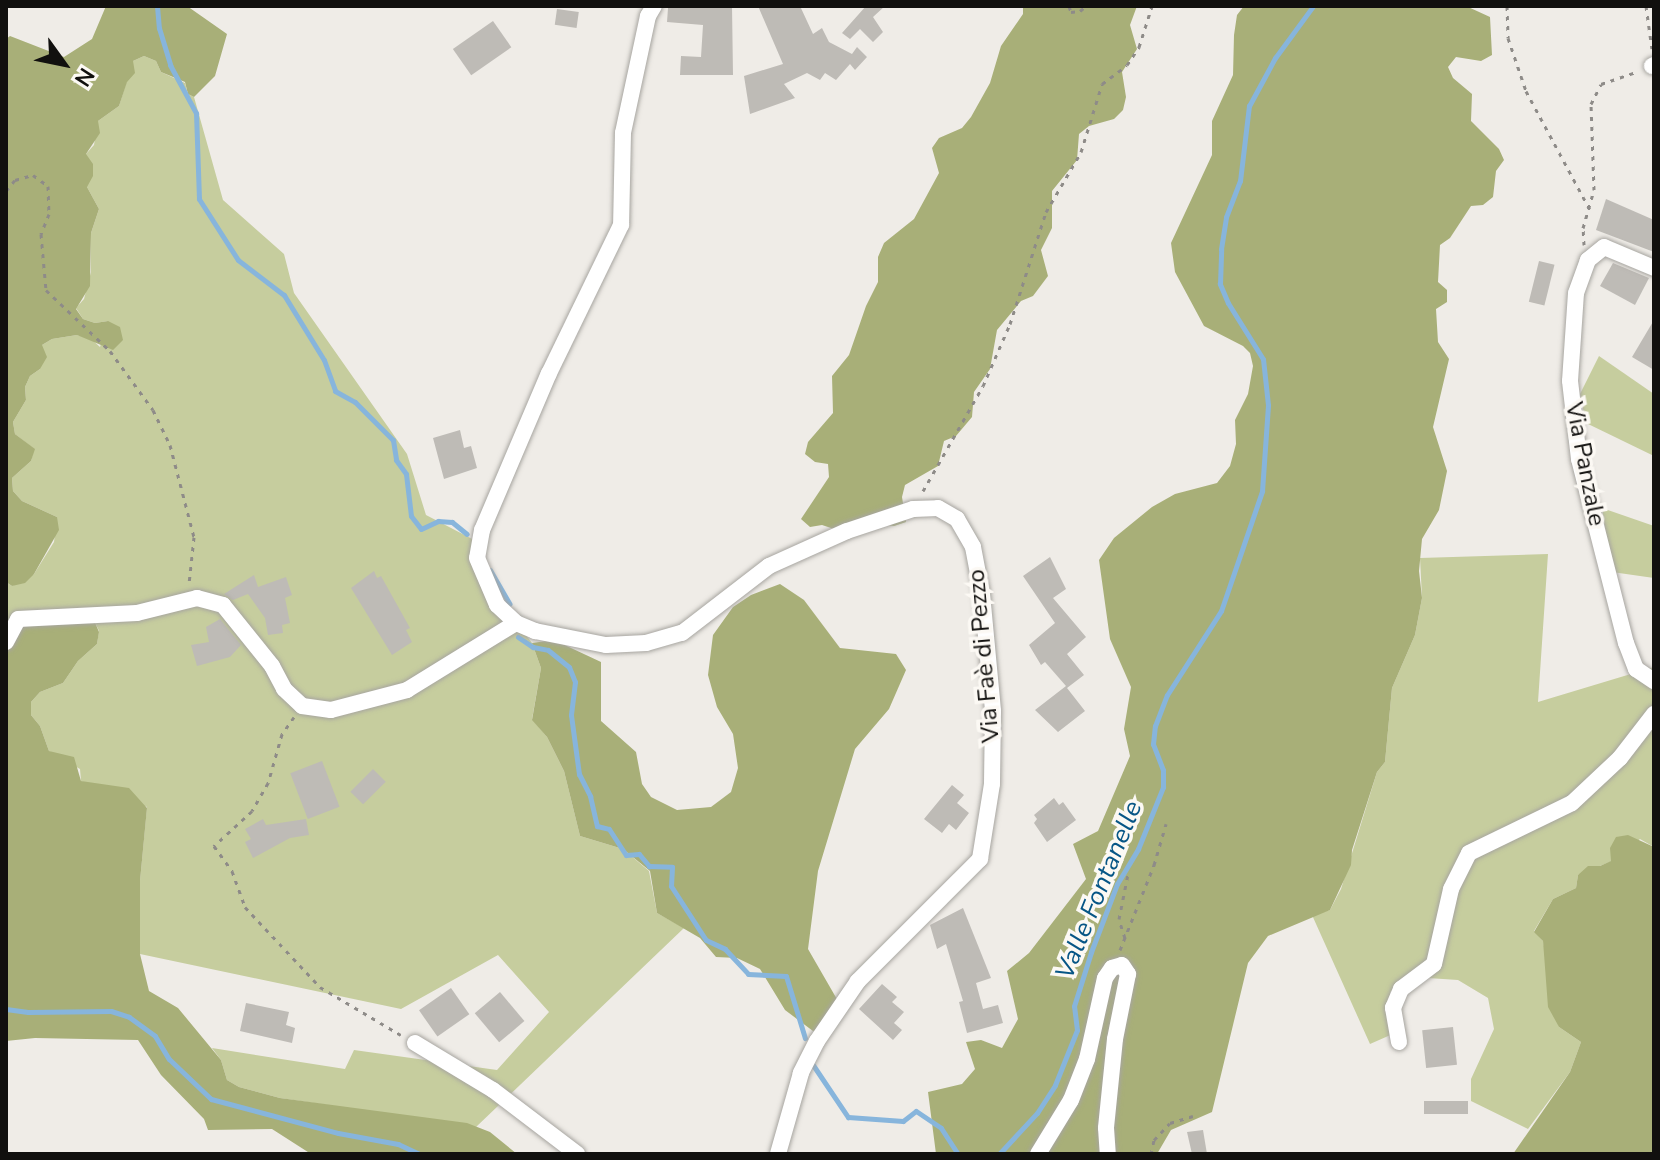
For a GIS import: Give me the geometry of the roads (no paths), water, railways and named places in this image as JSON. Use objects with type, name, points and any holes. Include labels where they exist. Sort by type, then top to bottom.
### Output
[{"type":"street","points":[[6,642],[18,619],[137,613],[192,600],[223,605],[272,666],[284,689],[302,706],[331,710],[407,690],[516,623],[497,605],[484,581],[477,558],[482,530],[549,373],[621,225],[623,133],[648,16],[654,6]]},
{"type":"street","name":"Via Panzale","points":[[1654,268],[1604,247],[1588,260],[1576,293],[1570,381],[1579,459],[1626,643],[1636,669],[1654,681]]},
{"type":"street","name":"Via Faè di Pezzo","points":[[516,623],[535,631],[606,645],[646,643],[682,633],[769,566],[847,531],[913,509],[938,508],[948,513],[957,519],[973,547],[993,711],[992,784],[980,859],[869,970],[842,1005],[801,1073],[778,1154]]},
{"type":"street","points":[[1399,1042],[1393,1008],[1401,989],[1434,964],[1451,889],[1469,853],[1572,803],[1620,758],[1654,714]]},
{"type":"street","points":[[1038,1154],[1071,1100],[1087,1059],[1105,978],[1112,968],[1122,965],[1128,974],[1115,1039],[1106,1128],[1108,1154]]},
{"type":"street","points":[[415,1043],[493,1090],[577,1154]]},
{"type":"waterway","points":[[157,6],[159,28],[170,65],[196,113],[199,199],[238,260],[284,295],[324,360],[335,391],[355,402],[393,440],[396,460],[406,474],[411,516],[421,529],[438,521],[452,522],[467,534]]},
{"type":"waterway","name":"Valle Fontanelle","points":[[999,1154],[1037,1113],[1055,1085],[1077,1030],[1074,1006],[1091,952],[1117,884],[1138,849],[1163,787],[1163,770],[1153,744],[1155,726],[1167,695],[1221,611],[1262,491],[1268,405],[1263,359],[1228,303],[1220,284],[1221,249],[1226,217],[1240,181],[1249,106],[1275,58],[1313,6]]},
{"type":"waterway","points":[[490,570],[510,604]]},
{"type":"waterway","points":[[518,637],[533,647],[548,650],[569,667],[575,682],[571,715],[579,774],[590,796],[597,826],[609,829],[626,855],[639,854],[649,866],[672,867],[671,886],[706,940],[725,949],[748,974],[786,976],[805,1038]]},
{"type":"waterway","points":[[6,1009],[28,1012],[111,1011],[129,1017],[155,1036],[169,1059],[211,1099],[338,1133],[398,1144],[419,1154]]},
{"type":"waterway","points":[[813,1065],[848,1117],[903,1121],[916,1111],[941,1128],[958,1154]]}]
